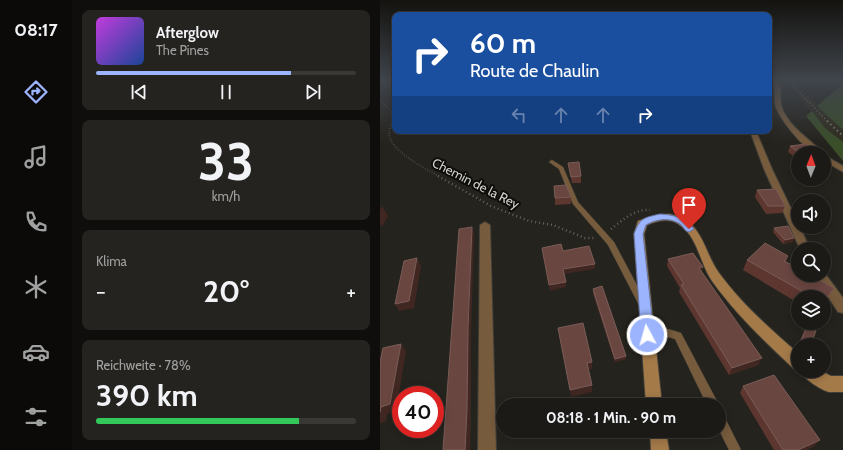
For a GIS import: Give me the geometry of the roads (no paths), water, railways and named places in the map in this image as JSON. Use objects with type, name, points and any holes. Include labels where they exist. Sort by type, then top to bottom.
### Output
[{"type":"street","points":[[778,101],[778,105],[784,117],[812,146]]},
{"type":"street","points":[[754,134],[768,169],[802,242]]},
{"type":"street","points":[[831,162],[843,170]]},
{"type":"street","points":[[653,398],[639,234],[642,223],[651,219],[671,217],[684,222],[695,236],[712,271],[741,310],[791,356]]},
{"type":"street","points":[[484,225],[487,450]]},
{"type":"street","points":[[825,282],[843,308]]},
{"type":"street","points":[[819,378],[829,384],[843,384]]},
{"type":"street","points":[[659,438],[660,450]]},
{"type":"lane","points":[[552,162],[561,168],[575,203],[611,244],[645,308]]},
{"type":"lane","points":[[647,335],[668,333],[678,336],[709,398]]},
{"type":"lane","points":[[726,432],[735,450]]},
{"type":"railway","points":[[808,101],[827,121]]},
{"type":"railway","points":[[827,121],[843,136]]}]
